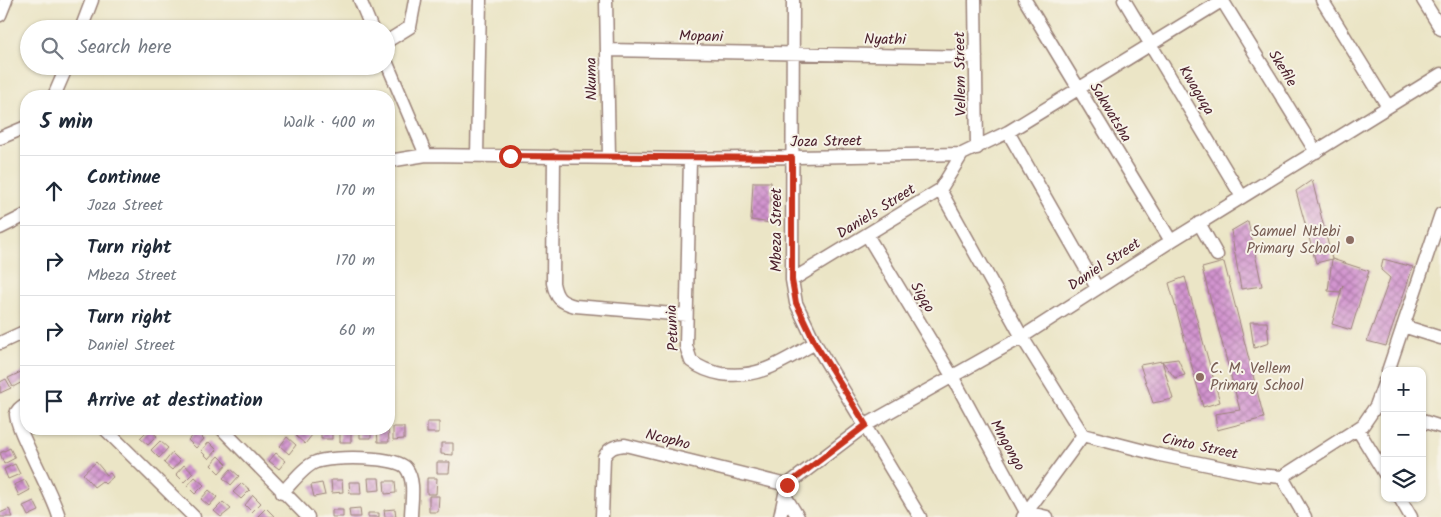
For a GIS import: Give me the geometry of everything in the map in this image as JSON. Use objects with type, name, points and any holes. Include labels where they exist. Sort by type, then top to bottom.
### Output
[{"type":"street","points":[[0,15],[6,0]]},
{"type":"street","points":[[84,20],[92,0]]},
{"type":"street","points":[[360,0],[368,20]]},
{"type":"street","points":[[395,36],[410,27],[415,0]]},
{"type":"street","points":[[477,156],[480,0]]},
{"type":"street","name":"Nkuma","points":[[606,0],[609,157]]},
{"type":"street","name":"Mbeza Street","points":[[793,0],[792,280],[796,303],[815,343],[920,517]]},
{"type":"street","name":"Vellem Street","points":[[975,0],[977,148]]},
{"type":"street","name":"Sakwatsha","points":[[1025,0],[1171,241]]},
{"type":"street","name":"Kwaguqa","points":[[1124,0],[1242,197]]},
{"type":"street","name":"Joza Street","points":[[395,159],[426,155],[690,159],[962,154],[1008,132],[1152,45],[1222,0]]},
{"type":"street","name":"Skefile","points":[[1222,0],[1316,152]]},
{"type":"street","points":[[1322,0],[1387,105]]},
{"type":"street","points":[[1423,0],[1441,30]]},
{"type":"street","name":"Mopani","points":[[607,50],[794,54]]},
{"type":"street","name":"Nyathi","points":[[794,54],[976,57]]},
{"type":"street","name":"Daniel Street","points":[[786,490],[866,425],[1022,337],[1199,223],[1316,152],[1387,105],[1441,74]]},
{"type":"street","points":[[57,90],[63,75]]},
{"type":"street","points":[[392,75],[426,155]]},
{"type":"street","points":[[0,138],[20,130]]},
{"type":"street","points":[[1008,132],[1098,288]]},
{"type":"street","name":"Daniels Street","points":[[792,280],[940,190],[962,154]]},
{"type":"street","points":[[554,156],[553,282],[556,295],[563,303],[575,306],[603,310],[686,315]]},
{"type":"street","name":"Petunia","points":[[690,159],[686,346],[691,361],[709,372],[737,376],[754,374],[770,368],[815,343]]},
{"type":"street","points":[[940,190],[1022,337],[1084,435],[1025,515]]},
{"type":"street","points":[[1389,367],[1403,326],[1436,246],[1441,214]]},
{"type":"street","points":[[0,228],[20,218]]},
{"type":"street","points":[[1199,223],[1217,255]]},
{"type":"street","name":"Sigqo","points":[[867,236],[952,376]]},
{"type":"street","points":[[1403,326],[1441,338]]},
{"type":"street","points":[[0,343],[20,334]]},
{"type":"street","name":"Mngongo","points":[[952,376],[1025,515]]},
{"type":"street","points":[[20,408],[16,414],[20,428]]},
{"type":"street","points":[[1305,517],[1282,477],[1358,430],[1380,408]]},
{"type":"street","points":[[1426,422],[1441,427]]},
{"type":"street","points":[[1358,430],[1381,467]]},
{"type":"street","points":[[23,435],[42,473],[59,517]]},
{"type":"street","points":[[111,435],[194,517]]},
{"type":"street","points":[[228,435],[282,493],[308,517]]},
{"type":"street","name":"Cinto Street","points":[[1084,435],[1160,455],[1264,476],[1282,477]]},
{"type":"street","name":"Ncopho","points":[[602,517],[604,457],[608,450],[615,446],[625,445],[786,490]]},
{"type":"street","points":[[282,493],[316,462],[344,459],[390,460],[406,468],[412,482],[410,517]]},
{"type":"street","points":[[780,517],[786,490]]},
{"type":"street","points":[[786,490],[798,517]]},
{"type":"street","points":[[1402,502],[1411,517]]},
{"type":"street","points":[[1025,515],[1047,517]]},
{"type":"building","points":[[1312,180],[1332,259],[1316,263],[1296,191]]},
{"type":"building","points":[[753,182],[771,182],[771,223],[751,220]]},
{"type":"building","points":[[1248,221],[1262,286],[1241,289],[1231,231]]},
{"type":"building","points":[[1332,259],[1369,271],[1351,330],[1332,324],[1343,285],[1340,292],[1328,291]]},
{"type":"building","points":[[1383,259],[1413,267],[1386,346],[1367,341],[1390,278],[1381,270]]},
{"type":"building","points":[[1224,262],[1264,418],[1217,430],[1215,414],[1240,410],[1202,268]]},
{"type":"building","points":[[1185,277],[1220,402],[1203,407],[1169,283]]},
{"type":"building","points":[[1250,322],[1267,322],[1269,343],[1254,348]]},
{"type":"building","points":[[1178,359],[1185,375],[1175,378],[1162,361]]},
{"type":"building","points":[[1162,361],[1173,399],[1153,403],[1140,365]]},
{"type":"building","points":[[20,372],[20,383],[13,387],[8,378]]},
{"type":"building","points":[[6,379],[11,388],[0,393],[0,382]]},
{"type":"building","points":[[427,422],[439,422],[439,433],[427,433]]},
{"type":"building","points":[[395,427],[404,427],[404,439],[393,440]]},
{"type":"building","points":[[143,435],[157,436],[148,445],[140,438]]},
{"type":"building","points":[[192,435],[200,435],[204,439],[196,448],[188,440]]},
{"type":"building","points":[[297,435],[312,435],[305,444]]},
{"type":"building","points":[[321,435],[332,435],[332,439],[321,439]]},
{"type":"building","points":[[340,435],[351,435],[351,442],[340,442]]},
{"type":"building","points":[[360,435],[371,435],[371,438],[360,438]]},
{"type":"building","points":[[377,435],[388,435],[389,442],[378,442]]},
{"type":"building","points":[[287,437],[296,445],[289,454],[280,446]]},
{"type":"building","points":[[160,441],[168,448],[159,458],[151,450]]},
{"type":"building","points":[[209,442],[217,450],[209,459],[201,451]]},
{"type":"building","points":[[441,443],[453,443],[453,455],[441,454]]},
{"type":"building","points":[[10,448],[15,458],[4,464],[0,453]]},
{"type":"building","points":[[172,453],[180,461],[172,470],[164,463]]},
{"type":"building","points":[[276,453],[286,461],[279,469],[269,461]]},
{"type":"building","points":[[219,456],[227,464],[219,473],[211,465]]},
{"type":"building","points":[[96,462],[107,475],[110,473],[113,477],[105,484],[102,481],[94,487],[83,474]]},
{"type":"building","points":[[437,462],[450,462],[449,473],[437,473]]},
{"type":"building","points":[[15,464],[20,474],[8,479],[4,469]]},
{"type":"building","points":[[184,465],[193,473],[184,482],[176,474]]},
{"type":"building","points":[[231,469],[239,476],[231,485],[223,478]]},
{"type":"building","points":[[195,477],[204,485],[195,494],[187,486]]},
{"type":"building","points":[[368,478],[379,478],[380,490],[369,491]]},
{"type":"building","points":[[427,478],[437,478],[436,494],[427,494]]},
{"type":"building","points":[[25,480],[30,490],[19,496],[14,485]]},
{"type":"building","points":[[331,480],[342,480],[343,492],[332,493]]},
{"type":"building","points":[[384,481],[395,481],[396,493],[385,494]]},
{"type":"building","points":[[349,482],[360,482],[361,494],[350,494]]},
{"type":"building","points":[[242,483],[250,490],[241,499],[233,492]]},
{"type":"building","points":[[322,483],[325,495],[314,497],[311,485]]},
{"type":"building","points":[[209,490],[217,497],[209,506],[201,499]]},
{"type":"building","points":[[253,495],[261,503],[252,512],[245,505]]},
{"type":"building","points":[[429,496],[439,496],[438,512],[429,512]]},
{"type":"building","points":[[34,501],[39,511],[28,516],[23,506]]},
{"type":"building","points":[[223,502],[231,509],[221,517],[214,511]]},
{"type":"building","points":[[266,508],[274,516],[257,517]]},
{"type":"building","points":[[360,508],[361,517],[350,517],[349,509]]},
{"type":"building","points":[[9,509],[13,517],[0,517],[0,513]]},
{"type":"building","points":[[395,509],[396,517],[385,517],[384,510]]},
{"type":"building","points":[[332,510],[343,510],[343,517],[332,517]]},
{"type":"building","points":[[368,513],[379,513],[379,517],[368,517]]},
{"type":"place","name":"Samuel Ntlebi Primary School","points":[[1350,240]]},
{"type":"place","name":"C. M. Vellem Primary School","points":[[1200,377]]},
{"type":"route","points":[[510,156],[690,159],[792,158],[792,280],[796,303],[815,343],[866,425],[787,485]]}]
